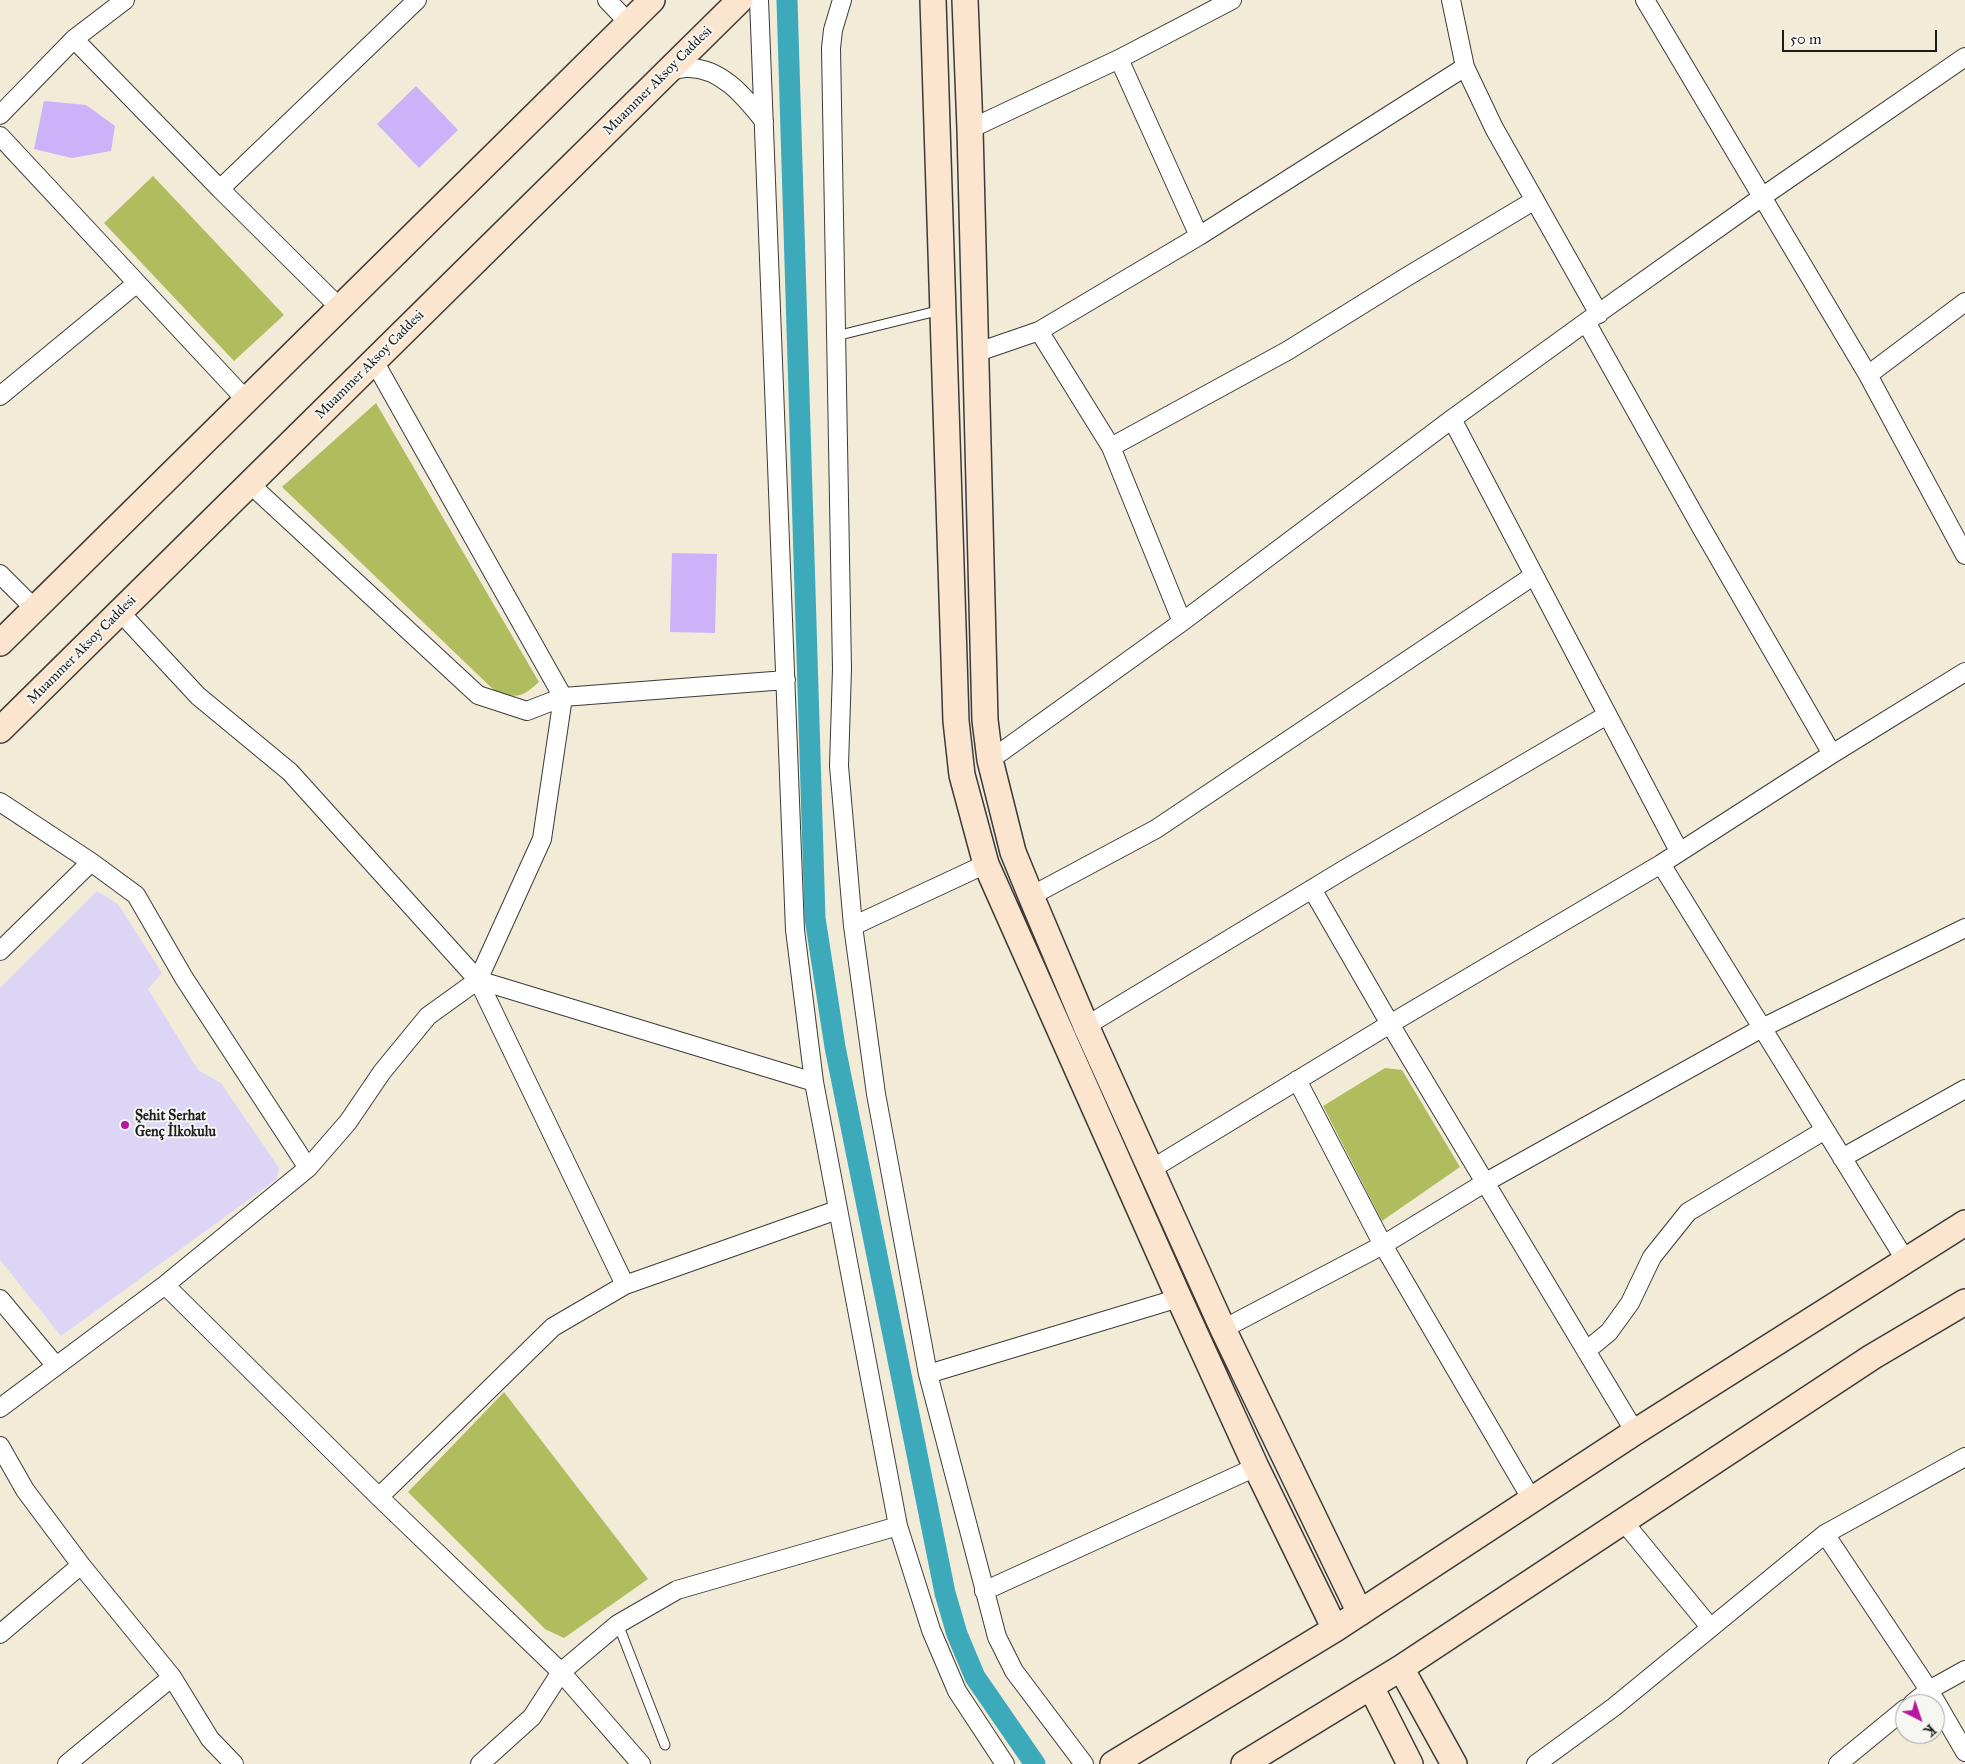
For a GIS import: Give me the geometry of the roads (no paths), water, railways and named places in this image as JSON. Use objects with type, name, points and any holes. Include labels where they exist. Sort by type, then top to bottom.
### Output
[{"type":"street","points":[[0,114],[74,39],[125,0]]},
{"type":"street","points":[[220,189],[417,0]]},
{"type":"street","points":[[607,0],[629,23]]},
{"type":"street","points":[[0,643],[652,0]]},
{"type":"street","name":"Muammer Aksoy Caddesi","points":[[0,730],[740,0]]},
{"type":"street","points":[[759,0],[795,930],[814,1082],[898,1526],[932,1630],[957,1691],[1005,1764]]},
{"type":"street","points":[[842,0],[833,30],[831,48],[842,670],[839,766],[853,926],[876,1094],[928,1374],[997,1637],[1014,1672],[1084,1764]]},
{"type":"street","points":[[933,0],[956,721],[962,775],[986,864],[1256,1467],[1335,1629]]},
{"type":"street","points":[[965,0],[985,720],[990,760],[1013,852],[1086,1026],[1223,1329],[1360,1613]]},
{"type":"street","points":[[970,129],[1119,59],[1232,0]]},
{"type":"street","points":[[1451,0],[1465,67],[1494,128],[1535,200],[1593,318],[1701,527],[1832,754]]},
{"type":"street","points":[[1645,0],[1868,375],[1965,555]]},
{"type":"street","points":[[74,39],[220,189],[340,308]]},
{"type":"street","points":[[990,760],[1182,622],[1452,419],[1762,197],[1965,57]]},
{"type":"street","points":[[1119,59],[1199,236]]},
{"type":"street","points":[[975,353],[1039,331],[1199,236],[1465,67]]},
{"type":"street","points":[[667,72],[686,68],[707,71],[720,77],[749,102],[764,121]]},
{"type":"street","points":[[0,136],[246,400]]},
{"type":"street","points":[[1111,448],[1287,351],[1535,200]]},
{"type":"street","points":[[0,396],[137,283]]},
{"type":"street","points":[[1868,375],[1965,302]]},
{"type":"street","points":[[1039,331],[1111,448],[1182,622]]},
{"type":"street","points":[[0,1408],[165,1285],[308,1168],[348,1122],[382,1072],[428,1016],[478,980],[542,839],[563,697],[374,361]]},
{"type":"street","points":[[1452,419],[1679,851]]},
{"type":"street","points":[[250,484],[478,695],[527,711],[563,697],[786,680]]},
{"type":"street","points":[[0,574],[35,609]]},
{"type":"street","points":[[1031,896],[1156,829],[1533,576]]},
{"type":"street","points":[[120,612],[198,696],[290,772],[478,980],[625,1285]]},
{"type":"street","points":[[1150,1170],[1390,1024],[1661,864],[1832,754],[1965,672]]},
{"type":"street","points":[[1086,1026],[1312,889],[1607,715]]},
{"type":"street","points":[[0,802],[91,862],[136,895],[184,978],[308,1168]]},
{"type":"street","points":[[0,952],[91,862]]},
{"type":"street","points":[[853,926],[986,864]]},
{"type":"street","points":[[1661,864],[1906,1261]]},
{"type":"street","points":[[1312,889],[1390,1024],[1635,1432]]},
{"type":"street","points":[[1223,1329],[1383,1245],[1486,1182],[1762,1028],[1965,928]]},
{"type":"street","points":[[478,980],[814,1082]]},
{"type":"street","points":[[1297,1080],[1383,1245],[1532,1500]]},
{"type":"street","points":[[1842,1158],[1965,1089]]},
{"type":"street","points":[[1586,1350],[1609,1332],[1630,1303],[1652,1257],[1688,1212],[1825,1130]]},
{"type":"street","points":[[379,1497],[553,1327],[625,1285],[837,1210]]},
{"type":"street","points":[[1113,1764],[1335,1629],[1635,1432],[1965,1223]]},
{"type":"street","points":[[165,1285],[379,1497],[561,1672],[641,1764]]},
{"type":"street","points":[[0,1298],[56,1366]]},
{"type":"street","points":[[928,1374],[1179,1298]]},
{"type":"street","points":[[1244,1764],[1401,1668],[1872,1357],[1965,1302]]},
{"type":"street","points":[[0,1446],[25,1490],[81,1565],[172,1677],[210,1739],[234,1764]]},
{"type":"street","points":[[1536,1764],[1614,1707],[1825,1534],[1965,1456]]},
{"type":"street","points":[[984,1591],[1256,1467]]},
{"type":"street","points":[[1623,1521],[1710,1628]]},
{"type":"street","points":[[480,1764],[532,1717],[561,1672],[618,1624],[677,1590],[898,1526]]},
{"type":"street","points":[[1825,1534],[1929,1690],[1965,1752]]},
{"type":"street","points":[[0,1634],[81,1565]]},
{"type":"street","points":[[1401,1668],[1454,1764]]},
{"type":"street","points":[[1924,1694],[1965,1670]]},
{"type":"street","points":[[67,1764],[172,1677]]},
{"type":"street","points":[[1371,1687],[1410,1764]]},
{"type":"street","points":[[1838,1764],[1895,1717]]},
{"type":"lane","points":[[836,336],[944,310]]},
{"type":"lane","points":[[618,1624],[666,1745]]},
{"type":"waterway","points":[[787,0],[815,918],[835,1047],[945,1593],[957,1634],[975,1677],[1035,1764]]},
{"type":"place","name":"Şehit Serhat Genç İlkokulu","points":[[125,1125]]}]
